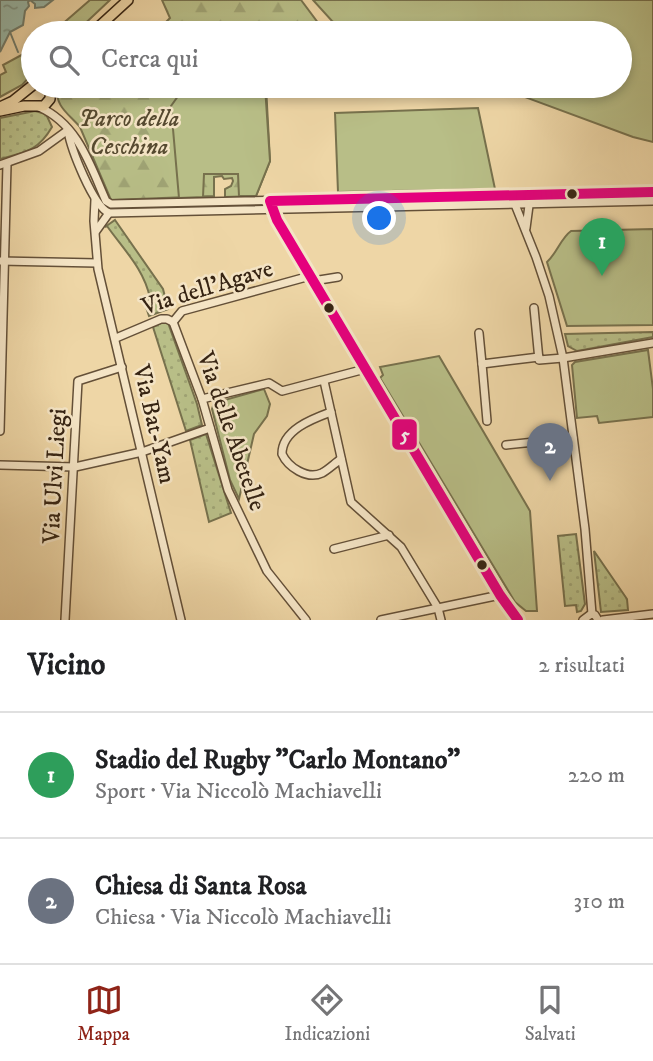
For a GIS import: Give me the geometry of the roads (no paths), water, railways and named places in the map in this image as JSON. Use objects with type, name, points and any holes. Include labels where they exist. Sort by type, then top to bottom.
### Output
[{"type":"main road","points":[[105,21],[128,0]]},
{"type":"main road","points":[[0,109],[21,95]]},
{"type":"main road","points":[[29,98],[29,101],[37,106]]},
{"type":"main road","points":[[0,109],[46,105],[47,98]]},
{"type":"street","points":[[51,98],[58,119]]},
{"type":"street","points":[[37,106],[58,119],[80,142],[109,204],[514,199],[653,201]]},
{"type":"street","points":[[0,431],[4,165],[39,150],[68,131]]},
{"type":"street","points":[[68,131],[95,199],[103,211],[109,213],[273,210],[514,199]]},
{"type":"street","points":[[530,199],[653,192]]},
{"type":"street","name":"Via Bat-Yam","points":[[95,199],[97,263],[181,620]]},
{"type":"street","points":[[514,199],[549,296],[563,358],[598,618]]},
{"type":"street","points":[[526,229],[530,199]]},
{"type":"street","points":[[270,201],[311,279],[500,595],[519,620]]},
{"type":"street","points":[[95,235],[109,213]]},
{"type":"street","points":[[3,261],[97,263]]},
{"type":"street","name":"Via dell'Agave","points":[[116,338],[161,319],[167,318],[173,322],[182,311],[311,279],[338,277]]},
{"type":"street","points":[[534,308],[539,357]]},
{"type":"street","name":"Via delle Abetelle","points":[[173,322],[202,399],[228,490],[261,563],[306,620]]},
{"type":"street","points":[[479,333],[487,421]]},
{"type":"street","points":[[482,364],[539,357],[563,358],[653,343]]},
{"type":"street","name":"Via Ulvi Liegi","points":[[65,620],[78,381],[122,367]]},
{"type":"street","points":[[202,399],[269,383],[282,391],[365,369]]},
{"type":"street","points":[[324,380],[351,502],[405,552],[438,608],[441,620]]},
{"type":"street","points":[[331,412],[292,432],[285,441],[282,454],[292,467],[314,475],[323,473],[341,459]]},
{"type":"street","points":[[0,465],[75,467],[142,452],[210,428]]},
{"type":"street","points":[[506,445],[573,438]]},
{"type":"street","points":[[334,550],[389,535]]},
{"type":"street","points":[[381,620],[500,595]]},
{"type":"street","points":[[583,620],[586,616],[598,618],[653,614]]},
{"type":"water","points":[[0,0],[30,0],[21,26],[10,32],[0,52]]},
{"type":"water","points":[[30,0],[53,0],[44,7],[35,8],[35,4]]},
{"type":"waterway","points":[[10,32],[18,52]]},
{"type":"place","name":"Stadio del Rugby \"Carlo Montano\"","points":[[602,276]]},
{"type":"place","name":"Chiesa di Santa Rosa","points":[[550,481]]},
{"type":"park label","name":"Parco della Ceschina","points":[[129,132]]}]
